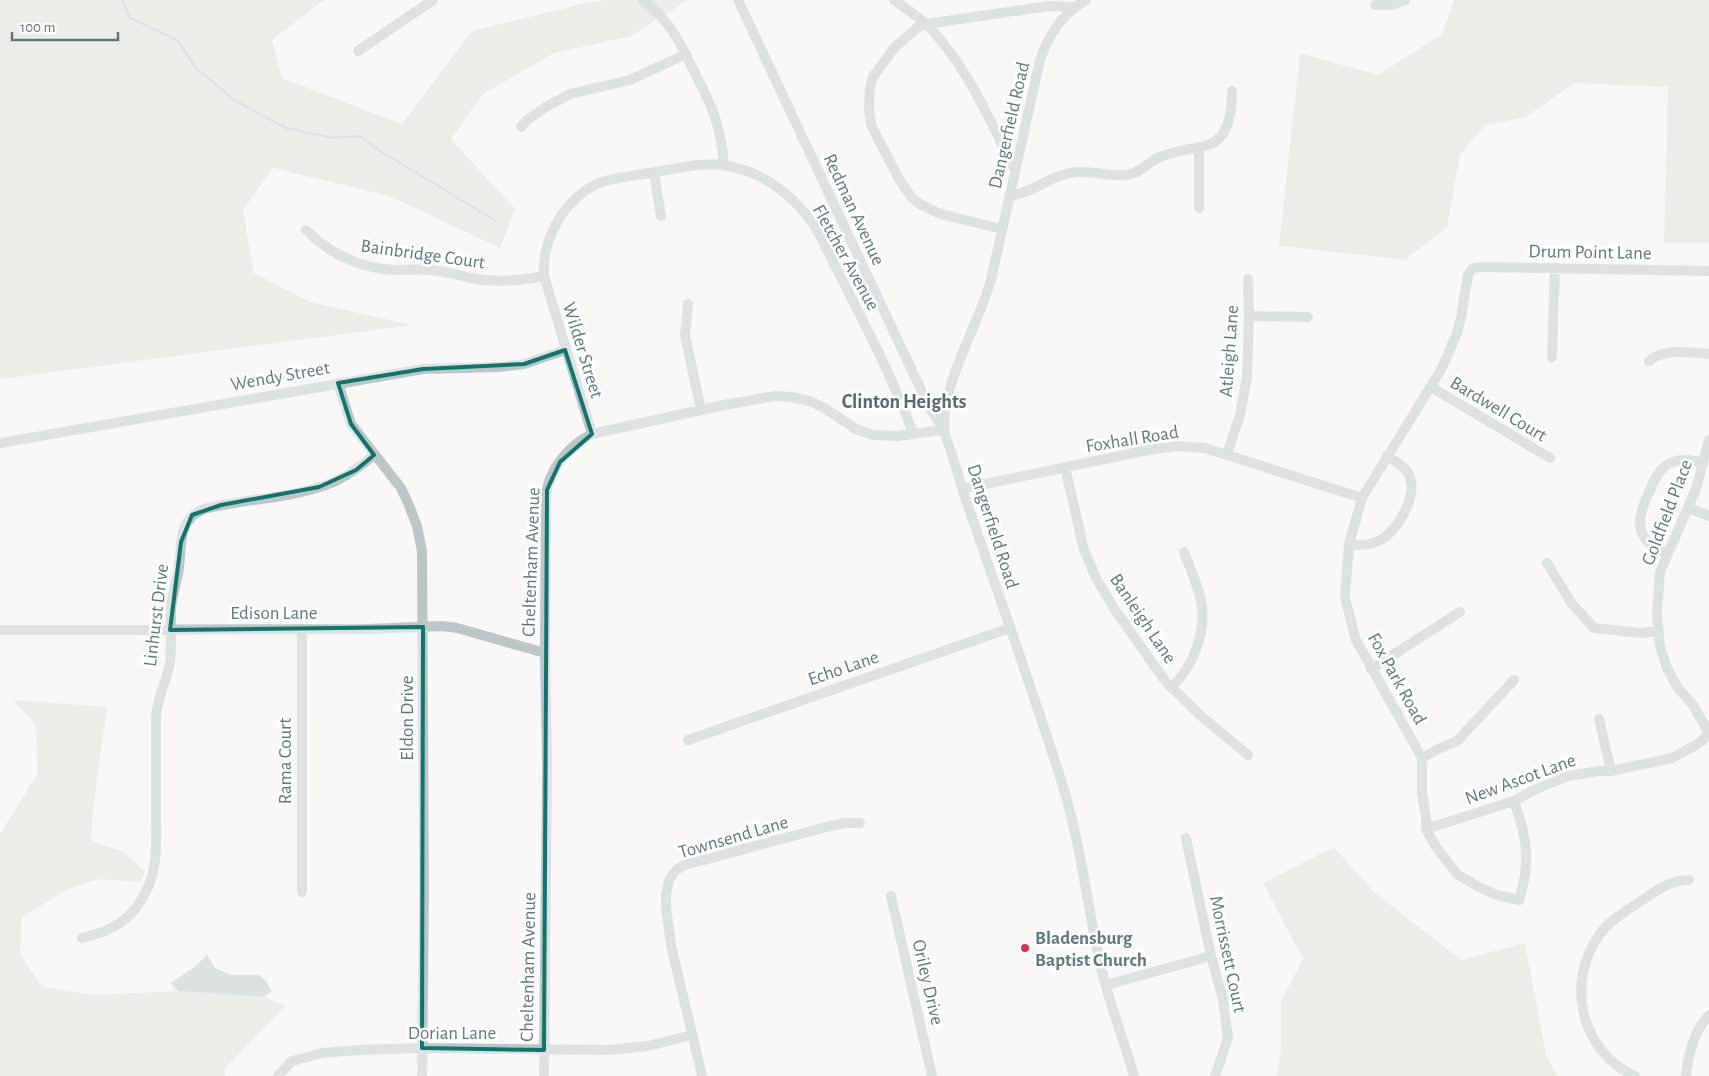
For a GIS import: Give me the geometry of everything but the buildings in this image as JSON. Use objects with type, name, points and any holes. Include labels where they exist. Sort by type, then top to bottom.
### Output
[{"type":"street","points":[[358,52],[433,0]]},
{"type":"street","points":[[643,0],[658,11],[677,35],[716,118],[722,142],[724,166]]},
{"type":"street","name":"Redman Avenue","points":[[738,0],[930,409],[944,430]]},
{"type":"street","points":[[894,0],[926,24],[945,46],[978,95],[1014,171]]},
{"type":"street","name":"Dangerfield Road","points":[[1086,0],[1074,7],[1056,25],[1044,47],[1014,171],[988,293],[948,396],[944,414],[944,430],[1062,782],[1072,823],[1090,918],[1106,984],[1134,1076]]},
{"type":"street","points":[[1376,5],[1391,5],[1405,0]]},
{"type":"street","points":[[1002,229],[940,214],[912,198],[899,179],[871,125],[869,108],[870,87],[873,77],[894,48],[918,27],[926,24],[1049,6],[1074,7]]},
{"type":"street","points":[[521,126],[546,107],[570,94],[630,80],[686,54]]},
{"type":"street","points":[[1009,196],[1022,194],[1059,176],[1079,171],[1120,175],[1132,174],[1159,157],[1216,141],[1222,135],[1229,120],[1232,91]]},
{"type":"street","points":[[1199,147],[1199,208]]},
{"type":"street","name":"Fletcher Avenue","points":[[544,276],[544,261],[549,238],[558,220],[570,205],[590,188],[600,183],[616,178],[704,165],[724,166],[754,174],[783,191],[807,215],[816,228],[870,337],[905,412],[912,433]]},
{"type":"street","points":[[654,173],[661,216]]},
{"type":"street","name":"Bainbridge Court","points":[[306,230],[316,240],[344,258],[376,268],[428,270],[480,279],[506,281],[518,281],[544,276]]},
{"type":"street","name":"Drum Point Lane","points":[[1472,269],[1483,266],[1709,271]]},
{"type":"street","points":[[1552,357],[1555,268]]},
{"type":"street","name":"Fox Park Road","points":[[1472,269],[1468,275],[1457,333],[1442,368],[1362,498],[1349,544],[1345,598],[1356,640],[1422,758],[1422,794],[1426,828],[1436,847],[1458,875],[1479,888],[1497,895],[1519,900],[1525,872],[1526,840],[1514,801]]},
{"type":"street","name":"Wilder Street","points":[[544,276],[592,434]]},
{"type":"street","name":"Atleigh Lane","points":[[1227,454],[1240,415],[1247,377],[1248,279]]},
{"type":"street","points":[[688,304],[685,336],[701,410]]},
{"type":"street","points":[[1249,316],[1308,317]]},
{"type":"street","name":"Wendy Street","points":[[0,443],[423,369],[498,367],[524,364],[565,350]]},
{"type":"street","points":[[1649,361],[1655,357],[1672,352],[1709,354]]},
{"type":"street","name":"Eldon Drive","points":[[338,383],[351,424],[401,488],[417,526],[422,551],[424,890],[422,1076]]},
{"type":"street","name":"Bardwell Court","points":[[1431,387],[1550,458]]},
{"type":"street","name":"Cheltenham Avenue","points":[[544,1076],[547,769],[545,653],[546,503],[548,486],[560,462],[568,451],[583,438],[592,434],[764,397],[791,397],[810,401],[865,433],[888,436],[944,430]]},
{"type":"street","name":"Goldfield Place","points":[[1709,440],[1689,508],[1667,554],[1659,579],[1658,631],[1663,657],[1672,679],[1693,705],[1709,734]]},
{"type":"street","name":"Foxhall Road","points":[[962,488],[1177,446],[1205,448],[1227,454],[1362,498]]},
{"type":"street","name":"Linhurst Drive","points":[[82,938],[100,934],[114,928],[132,914],[149,886],[153,872],[155,855],[157,708],[170,661],[172,603],[184,528],[192,515],[204,509],[319,487],[356,470],[374,455]]},
{"type":"street","points":[[1349,544],[1370,544],[1387,536],[1409,504],[1412,493],[1410,478],[1403,467],[1387,456]]},
{"type":"street","points":[[1667,554],[1648,542],[1642,535],[1640,528],[1639,518],[1653,482],[1660,471],[1673,462],[1687,460],[1703,463]]},
{"type":"street","name":"Banleigh Lane","points":[[1065,468],[1082,544],[1096,578],[1159,674],[1171,688],[1248,755]]},
{"type":"street","points":[[1689,508],[1709,516]]},
{"type":"street","points":[[1171,688],[1184,674],[1195,655],[1201,636],[1200,597],[1184,552]]},
{"type":"street","points":[[1548,563],[1572,604],[1594,628],[1641,633],[1658,631]]},
{"type":"street","points":[[1371,669],[1460,612]]},
{"type":"street","name":"Edison Lane","points":[[0,630],[302,629],[443,626],[457,628],[545,653]]},
{"type":"street","name":"Echo Lane","points":[[688,740],[1010,628]]},
{"type":"street","name":"Rama Court","points":[[302,629],[302,892]]},
{"type":"street","points":[[1422,758],[1457,741],[1514,680]]},
{"type":"street","points":[[1599,719],[1611,771]]},
{"type":"street","name":"New Ascot Lane","points":[[1426,828],[1514,801],[1534,790],[1568,776],[1598,771],[1611,771],[1672,758],[1698,744],[1709,734]]},
{"type":"street","name":"Townsend Lane","points":[[702,1076],[668,929],[666,894],[672,873],[685,865],[830,826],[860,823]]},
{"type":"street","name":"Morrissett Court","points":[[1186,838],[1211,956],[1223,999],[1228,1038],[1215,1076]]},
{"type":"street","points":[[1635,1076],[1616,1066],[1605,1055],[1587,1026],[1582,1004],[1584,969],[1589,952],[1600,934],[1609,924],[1668,884],[1689,880]]},
{"type":"street","name":"Oriley Drive","points":[[891,896],[932,1076]]},
{"type":"street","points":[[1106,984],[1211,956]]},
{"type":"street","points":[[1686,1076],[1694,1040],[1698,1030],[1709,1015]]},
{"type":"street","name":"Dorian Lane","points":[[278,1076],[292,1061],[322,1053],[422,1048],[544,1050],[633,1048],[692,1035]]},
{"type":"highlighted area","points":[[565,350],[592,434],[560,462],[547,490],[544,1050],[422,1048],[423,627],[170,630],[181,542],[192,515],[221,505],[319,487],[356,470],[374,455],[351,424],[338,383],[423,369],[524,364]]},
{"type":"shaded area","points":[[0,0],[324,0],[272,40],[282,78],[402,124],[472,31],[605,0],[688,0],[631,36],[554,53],[483,94],[451,139],[515,209],[500,248],[389,196],[273,168],[243,210],[254,273],[310,302],[412,325],[0,379]]},
{"type":"shaded area","points":[[1454,0],[1709,0],[1709,243],[1664,243],[1668,87],[1574,83],[1526,117],[1485,125],[1460,155],[1447,227],[1405,260],[1279,246],[1300,53],[1378,75],[1442,34]]},
{"type":"shaded area","points":[[13,700],[107,707],[93,809],[91,841],[124,852],[145,872],[141,882],[99,879],[68,889],[22,917],[20,954],[42,987],[94,995],[178,991],[264,997],[286,1006],[227,1066],[224,1076],[0,1076],[0,834],[38,773],[36,725]]},
{"type":"shaded area","points":[[1334,847],[1374,892],[1461,960],[1525,943],[1546,1055],[1557,1076],[1277,1076],[1281,1050],[1281,1001],[1303,959],[1263,883]]},
{"type":"shaded area","points":[[207,955],[215,968],[231,975],[259,975],[266,981],[272,991],[264,997],[178,991],[171,983],[193,968]]},
{"type":"waterway","points":[[122,0],[129,17],[178,41],[196,68],[234,100],[286,128],[333,138],[359,136],[496,221]]},
{"type":"place","name":"Bladensburg Baptist Church","points":[[1025,948]]},
{"type":"district","name":"Clinton Heights","points":[[904,401]]}]
